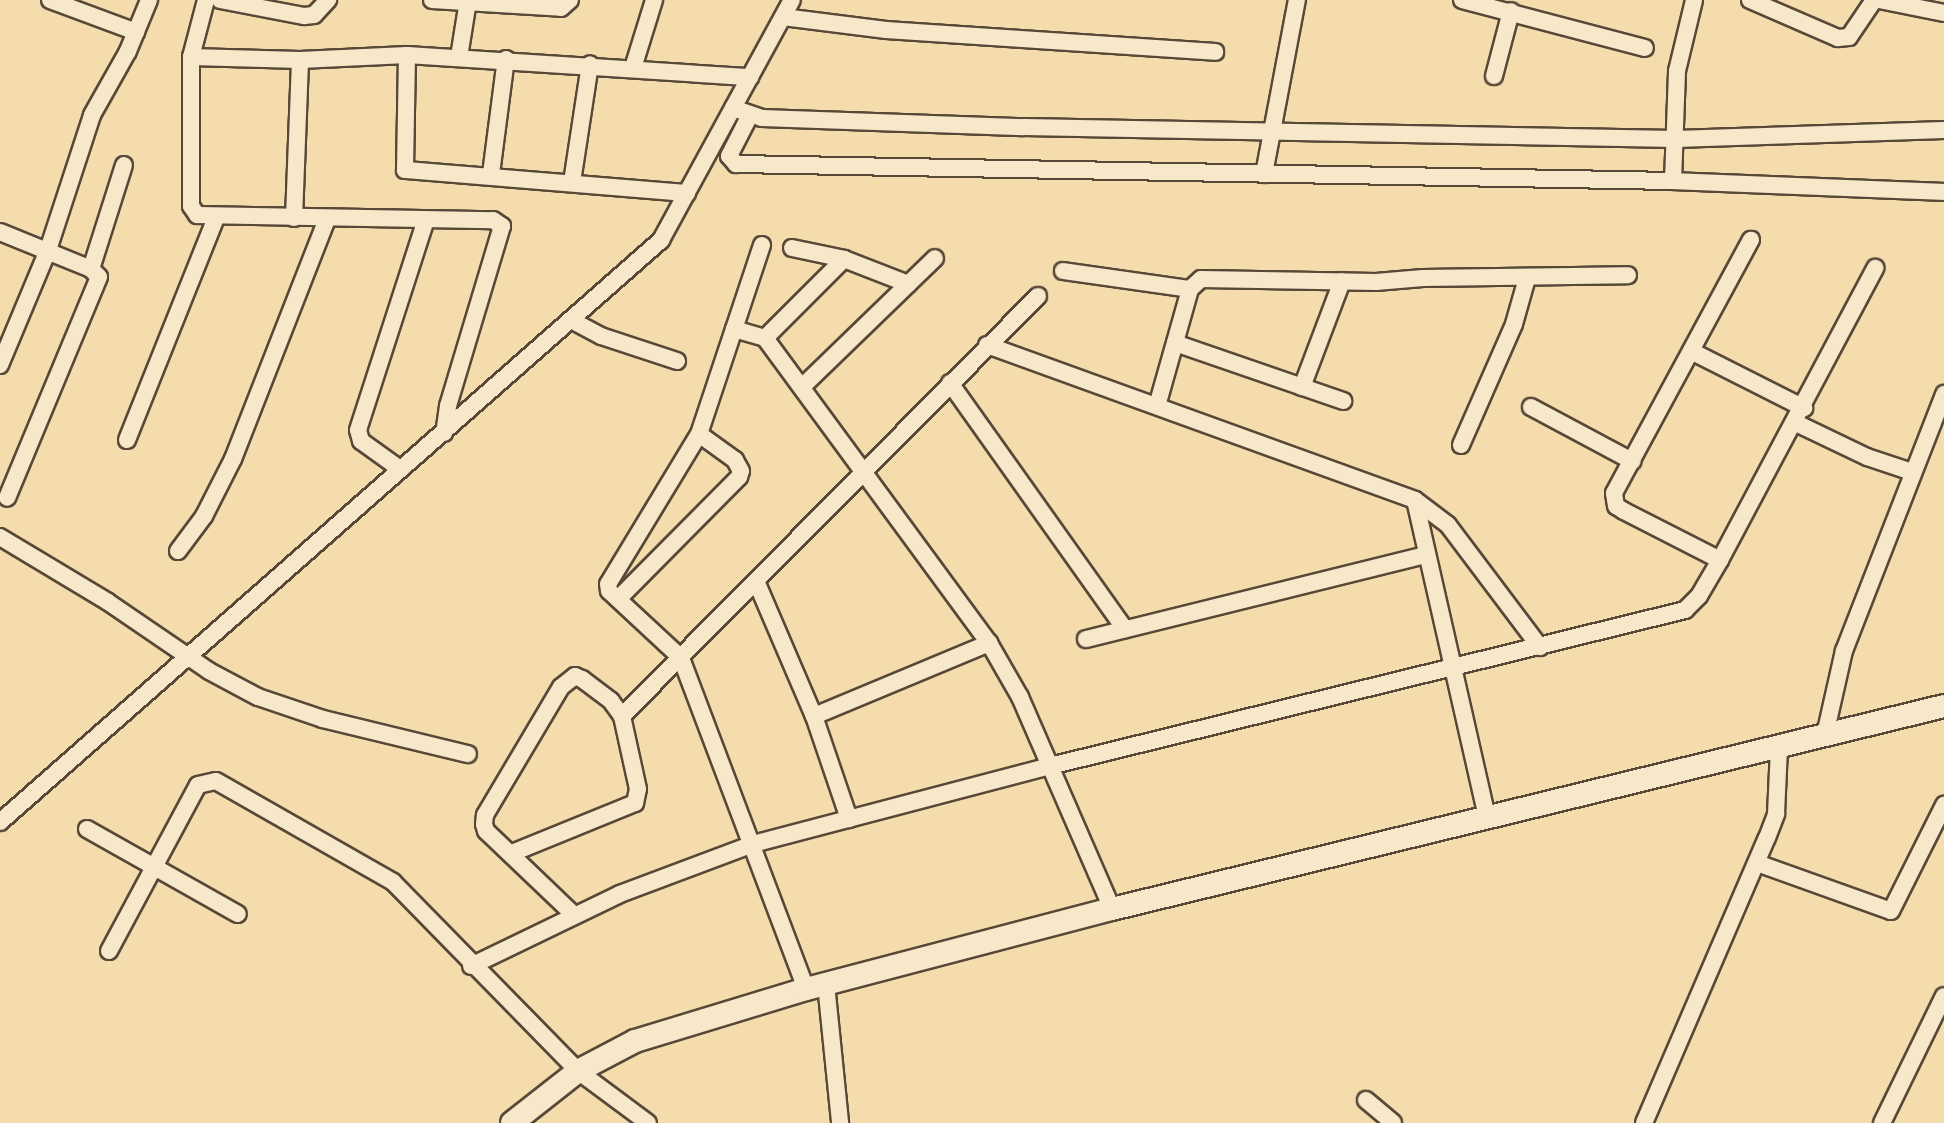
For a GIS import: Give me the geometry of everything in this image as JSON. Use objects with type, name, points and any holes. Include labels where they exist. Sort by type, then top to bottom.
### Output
[{"type":"street","points":[[50,0],[136,32]]},
{"type":"street","points":[[0,365],[48,250],[92,115],[136,32],[149,0]]},
{"type":"street","points":[[206,0],[191,57],[191,206],[197,215],[327,219],[493,220],[502,226],[448,406],[444,433]]},
{"type":"street","points":[[220,0],[304,16],[314,15],[328,0]]},
{"type":"street","points":[[432,0],[561,8],[570,0]]},
{"type":"street","points":[[633,68],[654,0]]},
{"type":"street","points":[[0,822],[400,469],[444,433],[660,240],[792,0]]},
{"type":"street","points":[[1264,174],[1270,129],[1297,0]]},
{"type":"street","points":[[1462,0],[1646,48]]},
{"type":"street","points":[[1673,181],[1677,70],[1694,0]]},
{"type":"street","points":[[1750,0],[1838,38],[1848,37],[1874,0]]},
{"type":"street","points":[[1879,0],[1944,13]]},
{"type":"street","points":[[459,57],[468,1]]},
{"type":"street","points":[[1494,76],[1511,11]]},
{"type":"street","points":[[783,17],[944,34],[1215,52]]},
{"type":"street","points":[[191,57],[300,60],[407,55],[590,64],[750,77]]},
{"type":"street","points":[[407,55],[405,170],[491,174],[687,193]]},
{"type":"street","points":[[491,174],[506,59]]},
{"type":"street","points":[[294,218],[300,60]]},
{"type":"street","points":[[572,182],[590,64]]},
{"type":"street","points":[[734,108],[750,115],[945,125],[1270,129],[1676,139],[1944,130]]},
{"type":"street","points":[[750,115],[729,156],[736,164],[1673,181],[1944,192]]},
{"type":"street","points":[[91,268],[124,165]]},
{"type":"street","points":[[127,440],[216,217]]},
{"type":"street","points":[[178,551],[204,516],[233,459],[327,219]]},
{"type":"street","points":[[400,469],[361,441],[358,430],[426,219]]},
{"type":"street","points":[[0,232],[97,272],[97,282],[7,498]]},
{"type":"street","points":[[1720,560],[1617,506],[1614,493],[1751,240]]},
{"type":"street","points":[[762,245],[699,434],[609,578],[609,591],[681,658],[753,844],[816,986],[840,1123]]},
{"type":"street","points":[[792,248],[844,259],[908,284]]},
{"type":"street","points":[[802,387],[935,258]]},
{"type":"street","points":[[765,338],[844,259]]},
{"type":"street","points":[[471,966],[573,914],[753,844],[1050,766],[1685,610],[1699,596],[1720,560],[1800,415],[1875,268]]},
{"type":"street","points":[[1063,271],[1190,289]]},
{"type":"street","points":[[1157,406],[1190,289],[1194,283],[1210,278],[1342,281],[1628,275]]},
{"type":"street","points":[[1461,445],[1514,324],[1527,278]]},
{"type":"street","points":[[1302,387],[1342,281]]},
{"type":"street","points":[[622,716],[1038,296]]},
{"type":"street","points":[[571,320],[601,336],[677,361]]},
{"type":"street","points":[[734,329],[765,338],[989,643],[1020,697],[1112,909]]},
{"type":"street","points":[[1175,343],[1343,401]]},
{"type":"street","points":[[987,345],[1415,500],[1448,525],[1540,647]]},
{"type":"street","points":[[1691,351],[1867,457],[1912,472]]},
{"type":"street","points":[[950,383],[1125,629]]},
{"type":"street","points":[[1825,735],[1844,651],[1944,394]]},
{"type":"street","points":[[1531,407],[1632,461]]},
{"type":"street","points":[[618,599],[739,477],[741,471],[735,460],[699,434]]},
{"type":"street","points":[[1415,500],[1451,668],[1487,818]]},
{"type":"street","points":[[0,537],[227,681],[294,711],[468,754]]},
{"type":"street","points":[[1086,639],[1426,555]]},
{"type":"street","points":[[756,580],[814,716],[849,819]]},
{"type":"street","points":[[814,716],[989,643]]},
{"type":"street","points":[[512,853],[635,802],[638,789],[622,716],[606,696],[575,676],[561,687],[485,815],[486,831],[512,853],[573,914]]},
{"type":"street","points":[[512,1123],[578,1071],[635,1041],[816,986],[1112,909],[1944,706]]},
{"type":"street","points":[[1644,1123],[1776,814],[1779,747]]},
{"type":"street","points":[[109,951],[198,785],[216,781],[393,882],[471,966],[578,1071],[648,1123]]},
{"type":"street","points":[[1757,862],[1891,911],[1944,805]]},
{"type":"street","points":[[87,829],[238,914]]},
{"type":"street","points":[[1882,1123],[1941,1015],[1944,996]]},
{"type":"street","points":[[1366,1100],[1393,1123]]}]
